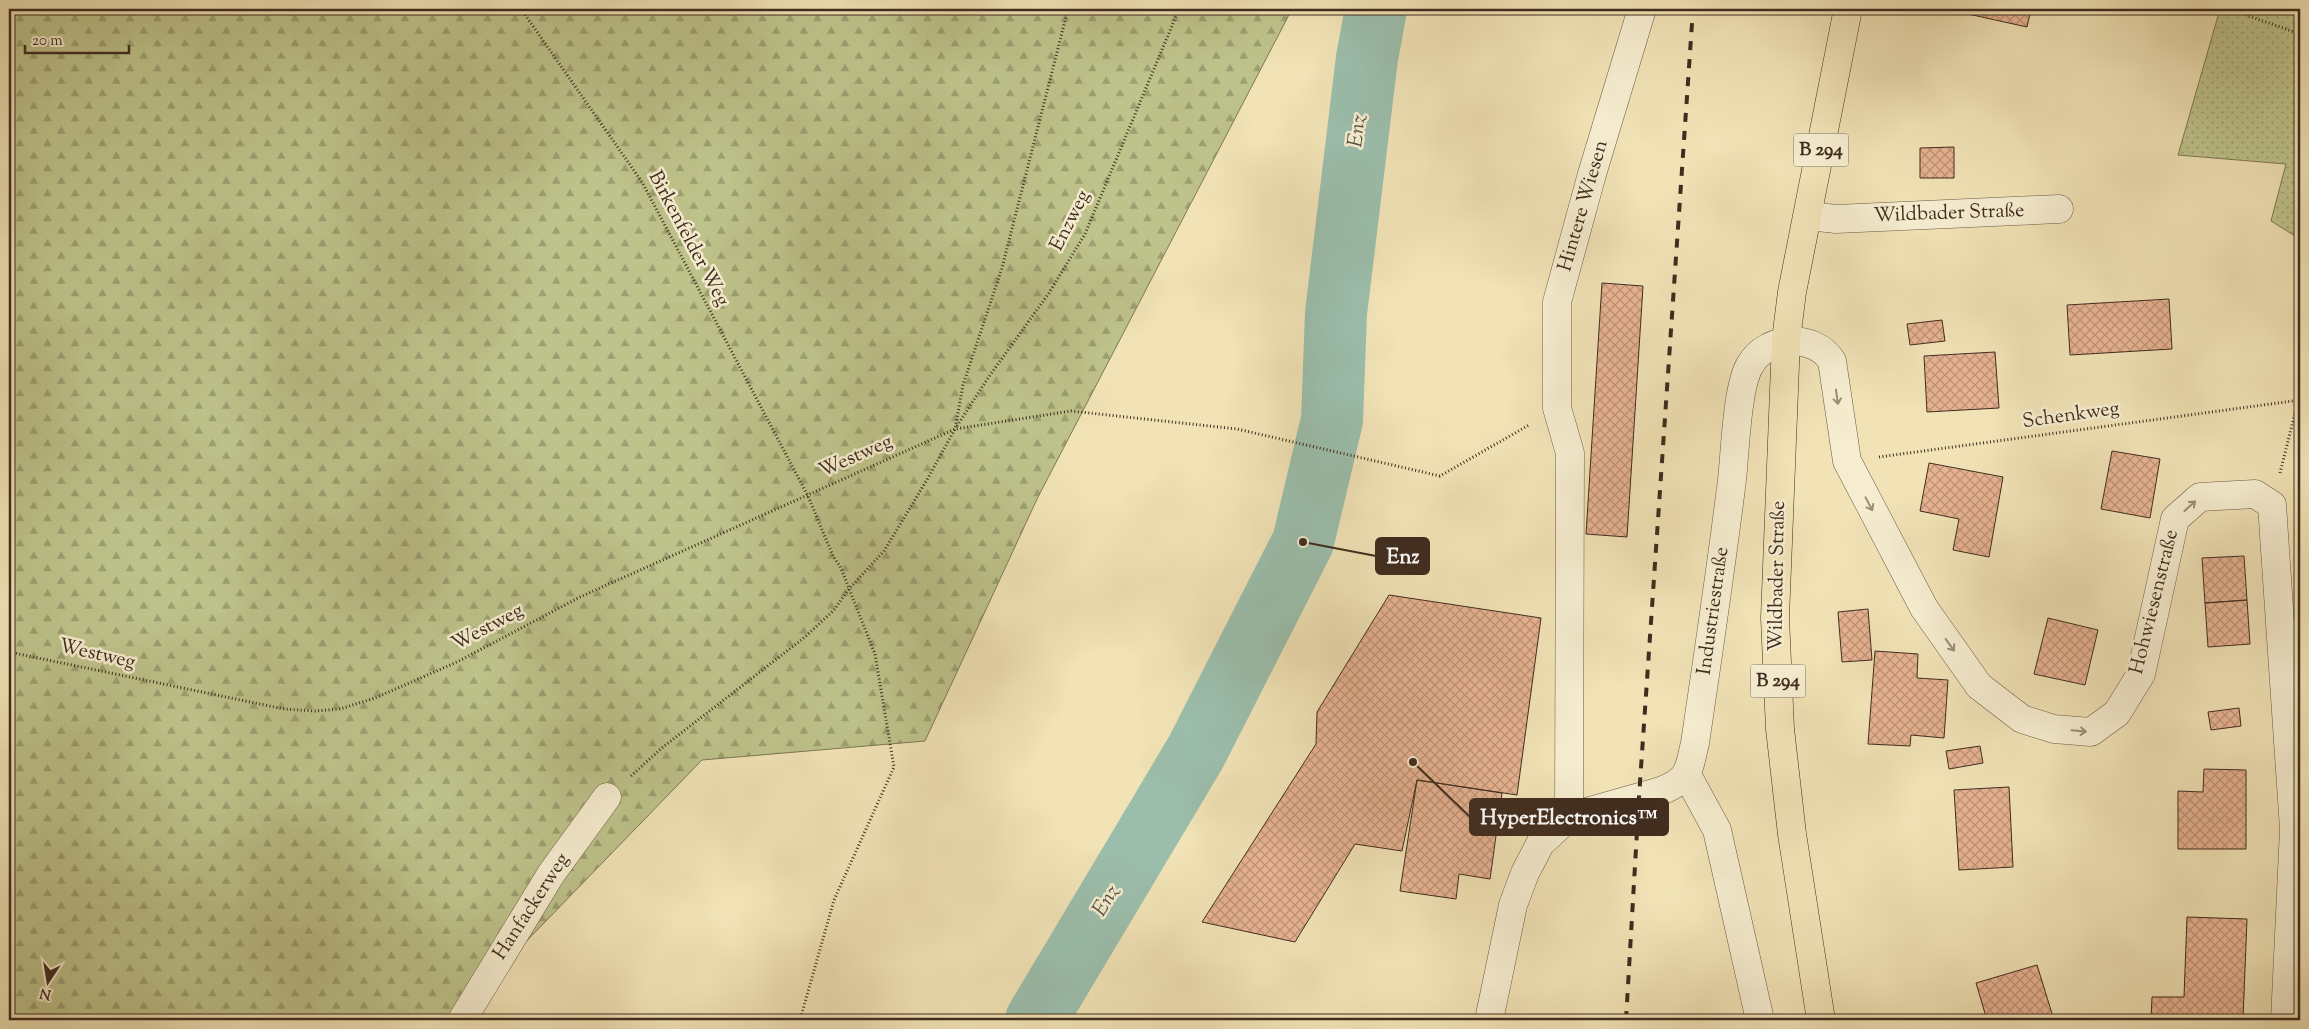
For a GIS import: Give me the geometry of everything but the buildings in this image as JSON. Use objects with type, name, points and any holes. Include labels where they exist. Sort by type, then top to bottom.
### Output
[{"type":"main road","name":"Wildbader Straße","points":[[1820,1020],[1792,834],[1780,729],[1775,618],[1786,340],[1792,292],[1809,216],[1848,9]]},
{"type":"street","name":"Hintere Wiesen","points":[[1557,408],[1557,302],[1592,174],[1642,9]]},
{"type":"street","name":"Wildbader Straße","points":[[1809,216],[1836,218],[2059,210]]},
{"type":"street","name":"Hohwiesenstraße","points":[[1786,340],[1807,343],[1825,350],[1832,361],[1846,461],[1924,608],[1980,686],[2022,718],[2054,729],[2091,732],[2116,713],[2141,674],[2176,519],[2200,496],[2256,494],[2272,505]]},
{"type":"street","name":"Industriestraße","points":[[1687,775],[1695,743],[1732,481],[1742,390],[1750,364],[1766,348],[1786,340]]},
{"type":"street","points":[[1557,408],[1570,453],[1569,817]]},
{"type":"street","points":[[2272,505],[2294,828],[2284,1020]]},
{"type":"street","points":[[1489,1020],[1513,905],[1524,873],[1540,844],[1569,817],[1661,791],[1675,785],[1687,775],[1717,830],[1760,1020]]},
{"type":"street","name":"Hanfackerweg","points":[[462,1020],[551,874],[608,797]]},
{"type":"path","name":"Birkenfelder Weg","points":[[521,9],[642,182],[808,496],[833,556],[841,568],[848,590],[876,654],[894,767],[834,900],[800,1020]]},
{"type":"path","points":[[955,429],[963,385],[1002,268],[1068,9]]},
{"type":"path","name":"Enzweg","points":[[608,797],[663,747],[805,638],[834,610],[848,590],[884,551],[955,429],[988,378],[1049,293],[1085,234],[1179,9]]},
{"type":"path","points":[[2229,9],[2300,34]]},
{"type":"path","points":[[2272,505],[2299,400]]},
{"type":"path","name":"Schenkweg","points":[[1846,461],[2299,400]]},
{"type":"path","name":"Westweg","points":[[9,652],[284,709],[315,711],[340,709],[375,698],[457,662],[580,597],[955,429],[1071,411],[1237,429],[1440,476],[1557,408]]},
{"type":"green space","points":[[9,9],[1292,9],[1038,497],[925,741],[702,760],[450,1020],[9,1020]]},
{"type":"green space","points":[[2220,9],[2300,9],[2300,239],[2271,221],[2286,164],[2178,155]]},
{"type":"waterway","name":"Enz","points":[[1036,1020],[1196,752],[1303,542],[1332,420],[1336,313],[1367,58],[1376,9]]},
{"type":"railway","points":[[1626,1020],[1639,797],[1693,9]]},
{"type":"place","name":"Enz","points":[[1303,542]]},
{"type":"place","name":"HyperElectronics™","points":[[1413,762]]}]
